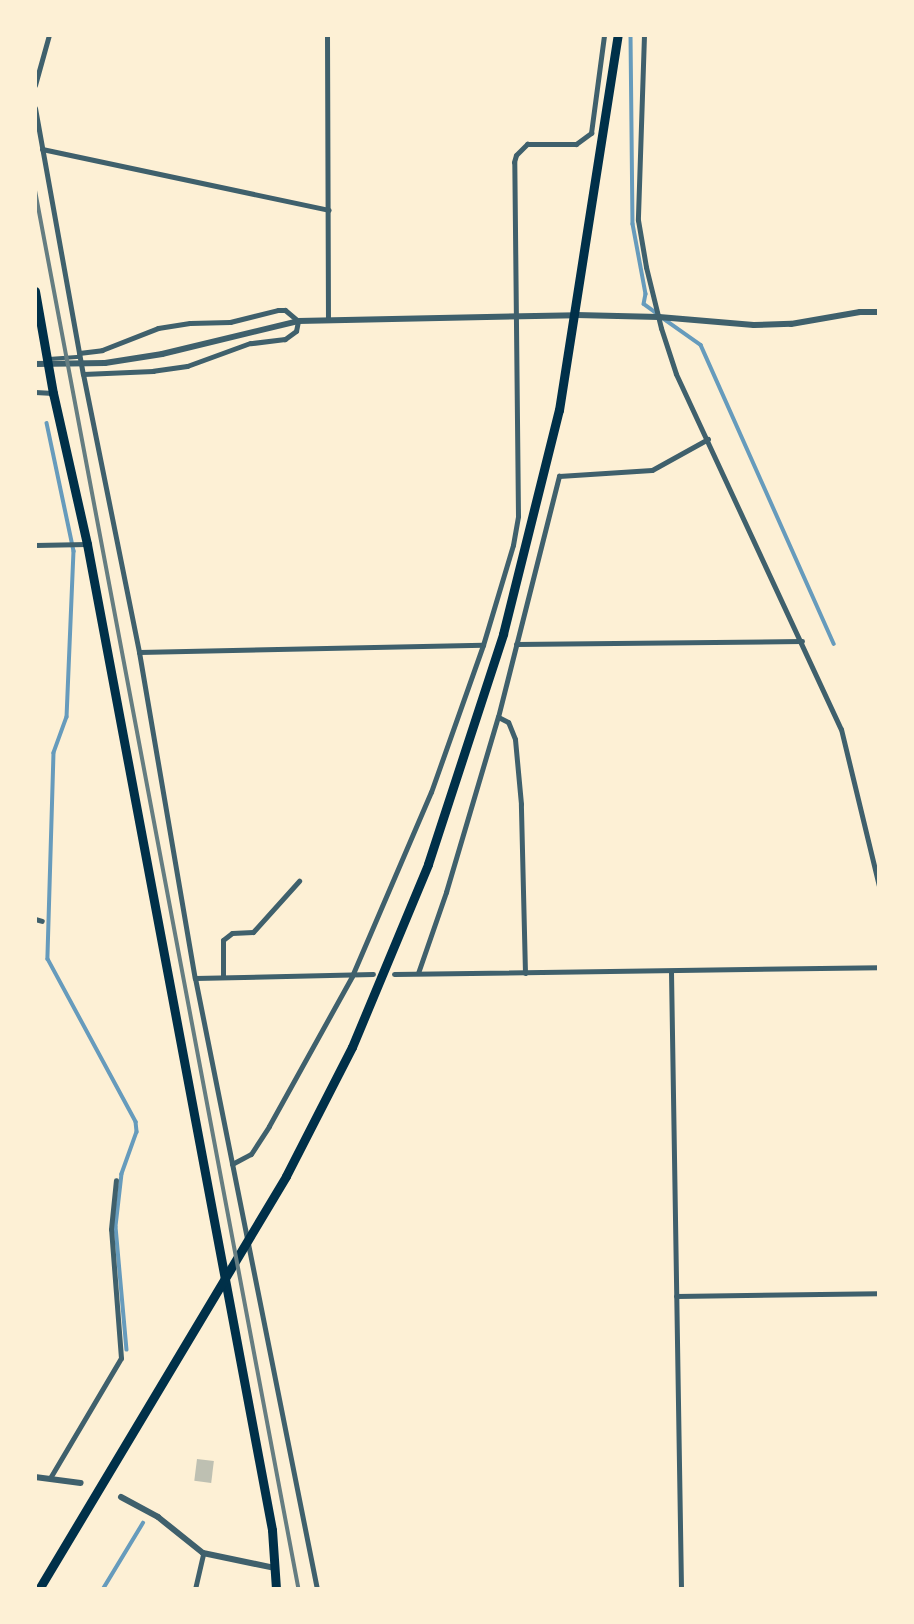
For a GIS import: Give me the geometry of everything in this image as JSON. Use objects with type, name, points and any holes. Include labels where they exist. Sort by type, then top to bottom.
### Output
[{"type":"highway","points":[[38,1589],[257,1228],[352,1047],[395,949],[453,797],[526,548],[559,410],[576,316],[618,35]]},
{"type":"highway","points":[[35,290],[53,393],[87,544],[272,1530],[276,1589]]},
{"type":"street","points":[[35,85],[50,35]]},
{"type":"street","points":[[327,35],[328,320]]},
{"type":"street","points":[[232,1164],[251,1154],[269,1126],[352,976],[431,792],[483,645],[513,545],[518,516],[516,155],[527,144],[576,144],[591,133],[604,35]]},
{"type":"street","points":[[644,35],[638,220],[646,267],[659,317],[676,374],[841,729],[879,886]]},
{"type":"street","points":[[35,108],[83,374],[139,652],[195,978],[317,1589]]},
{"type":"street","points":[[42,149],[89,156],[329,210]]},
{"type":"street","points":[[47,359],[103,350],[158,328],[190,323],[230,322],[285,310],[298,321]]},
{"type":"street","points":[[35,364],[105,363],[162,354],[298,321],[518,315],[659,317],[778,324],[879,312]]},
{"type":"street","points":[[83,374],[153,372],[187,366],[250,343],[291,336],[296,331],[298,321]]},
{"type":"street","points":[[35,392],[53,393]]},
{"type":"street","points":[[418,973],[453,869],[498,717],[559,475],[652,470],[708,439]]},
{"type":"street","points":[[35,545],[87,544]]},
{"type":"street","points":[[516,644],[802,641]]},
{"type":"street","points":[[139,652],[483,645]]},
{"type":"street","points":[[498,717],[508,722],[515,739],[521,804],[525,973]]},
{"type":"street","points":[[223,976],[223,940],[232,933],[253,932],[299,881]]},
{"type":"street","points":[[394,974],[879,967]]},
{"type":"street","points":[[671,972],[681,1589]]},
{"type":"street","points":[[195,978],[373,974]]},
{"type":"street","points":[[50,1478],[121,1357],[111,1229],[116,1180]]},
{"type":"street","points":[[676,1296],[879,1293]]},
{"type":"street","points":[[35,1477],[81,1483]]},
{"type":"street","points":[[121,1497],[158,1517],[203,1553],[275,1568]]},
{"type":"street","points":[[195,1589],[203,1553]]},
{"type":"building","points":[[197,1459],[214,1461],[211,1483],[194,1481]]},
{"type":"waterway","points":[[631,35],[633,224],[646,294],[644,304],[655,312]]},
{"type":"waterway","points":[[664,319],[701,345],[834,644]]},
{"type":"waterway","points":[[47,423],[74,551],[67,717],[54,753],[48,959],[136,1122],[137,1132],[122,1174],[116,1227],[127,1350]]},
{"type":"waterway","points":[[103,1589],[143,1523]]},
{"type":"railway","points":[[35,188],[299,1589]]}]
